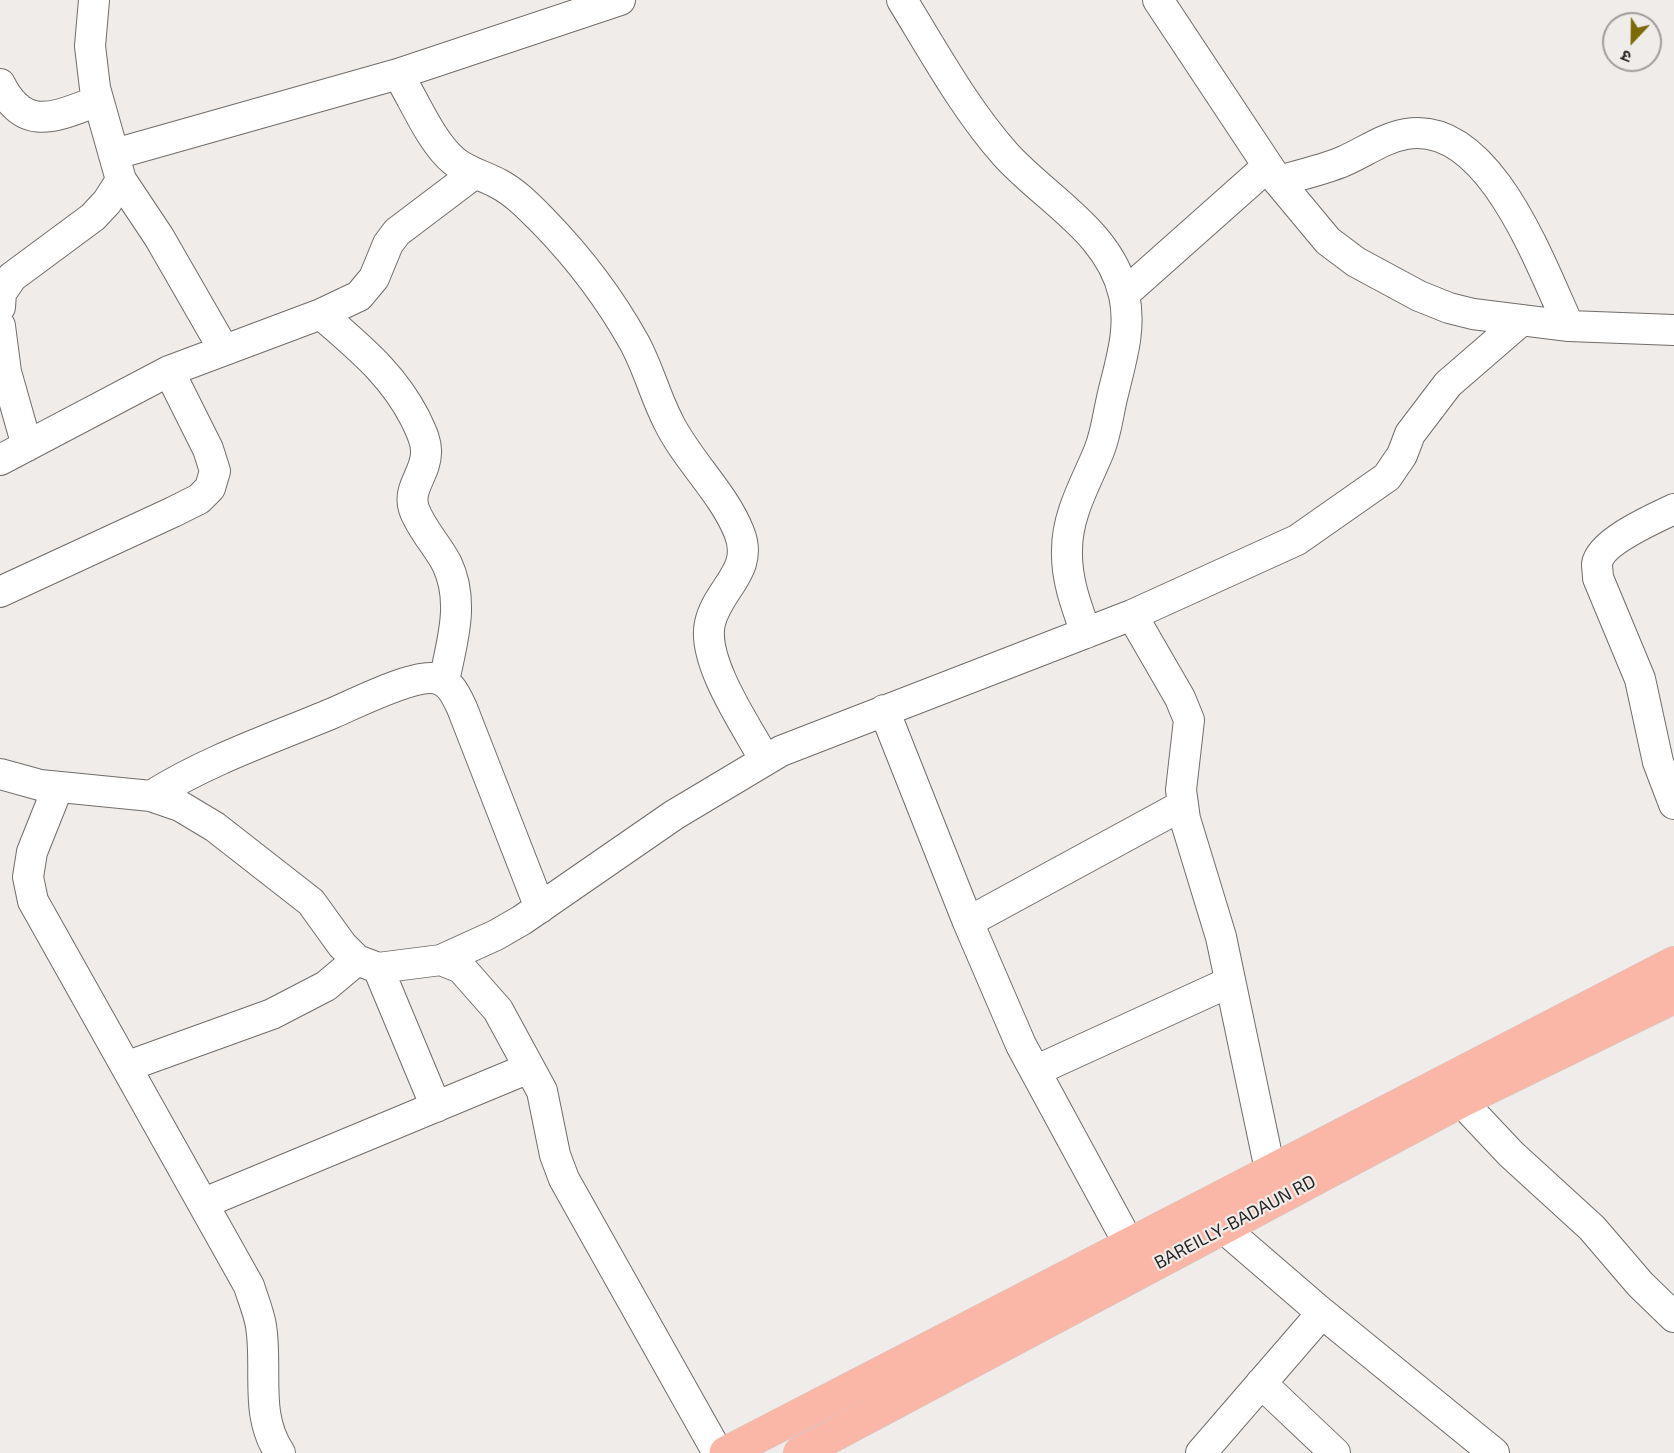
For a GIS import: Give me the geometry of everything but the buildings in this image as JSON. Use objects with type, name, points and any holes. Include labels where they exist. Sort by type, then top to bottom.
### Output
[{"type":"main road","points":[[726,1453],[1674,963]]},
{"type":"main road","name":"BAREILLY-BADAUN RD","points":[[800,1453],[1461,1101],[1674,997]]},
{"type":"street","points":[[94,0],[90,46],[98,100],[118,167],[224,350]]},
{"type":"street","points":[[118,167],[620,0]]},
{"type":"street","points":[[902,0],[983,125],[1006,155],[1099,241],[1114,265],[1124,294],[1128,320],[1126,341],[1100,447],[1072,514],[1066,549],[1069,585],[1086,633]]},
{"type":"street","points":[[1158,0],[1273,174],[1328,241],[1386,280],[1449,308],[1569,326],[1674,330]]},
{"type":"street","points":[[398,74],[439,146],[455,162],[500,184],[523,201],[568,248],[591,278],[634,342],[668,421],[739,531],[743,548],[741,568],[720,599],[710,624],[711,650],[722,680],[765,760]]},
{"type":"street","points":[[0,84],[20,110],[34,119],[54,117],[98,100]]},
{"type":"street","points":[[1124,294],[1273,174],[1329,167],[1391,138],[1427,134],[1444,138],[1466,150],[1486,169],[1503,193],[1569,326]]},
{"type":"street","points":[[0,307],[1,293],[12,277],[93,217],[107,201],[118,167]]},
{"type":"street","points":[[0,460],[170,371],[321,314],[359,297],[374,278],[388,244],[397,232],[475,173]]},
{"type":"street","points":[[321,314],[388,374],[405,398],[422,431],[427,452],[423,471],[412,491],[414,509],[447,564],[455,584],[458,610],[444,681]]},
{"type":"street","points":[[128,1066],[272,1014],[367,964],[441,960],[496,936],[674,815],[782,751],[1132,615],[1297,540],[1387,477],[1402,455],[1410,434],[1448,384],[1522,320]]},
{"type":"street","points":[[0,326],[6,372],[27,446]]},
{"type":"street","points":[[0,592],[174,512],[199,499],[210,488],[215,471],[208,449],[170,371]]},
{"type":"street","points":[[1674,509],[1625,534],[1606,549],[1597,562],[1598,578],[1640,679],[1658,762],[1674,804]]},
{"type":"street","points":[[1132,615],[1180,698],[1189,720],[1181,790],[1183,805],[1221,937],[1270,1170]]},
{"type":"street","points":[[151,796],[201,767],[359,702],[414,681],[431,678],[444,681],[454,690],[462,708],[540,908]]},
{"type":"street","points":[[884,710],[1005,1010],[1035,1071],[1129,1244]]},
{"type":"street","points":[[0,774],[58,787],[151,796],[180,806],[216,827],[311,902],[342,945],[367,964],[436,1107]]},
{"type":"street","points":[[58,787],[32,852],[28,877],[33,901],[128,1066],[249,1286],[261,1324],[263,1400],[267,1428],[280,1453]]},
{"type":"street","points":[[968,922],[1183,805]]},
{"type":"street","points":[[441,960],[461,968],[498,1010],[542,1091],[555,1155],[564,1179],[718,1453]]},
{"type":"street","points":[[1035,1071],[1230,982]]},
{"type":"street","points":[[204,1203],[529,1068]]},
{"type":"street","points":[[1461,1101],[1511,1154],[1592,1228],[1640,1284],[1674,1317]]},
{"type":"street","points":[[1199,1207],[1322,1313],[1494,1453]]},
{"type":"street","points":[[1201,1453],[1322,1313]]},
{"type":"street","points":[[1261,1383],[1335,1453]]}]
